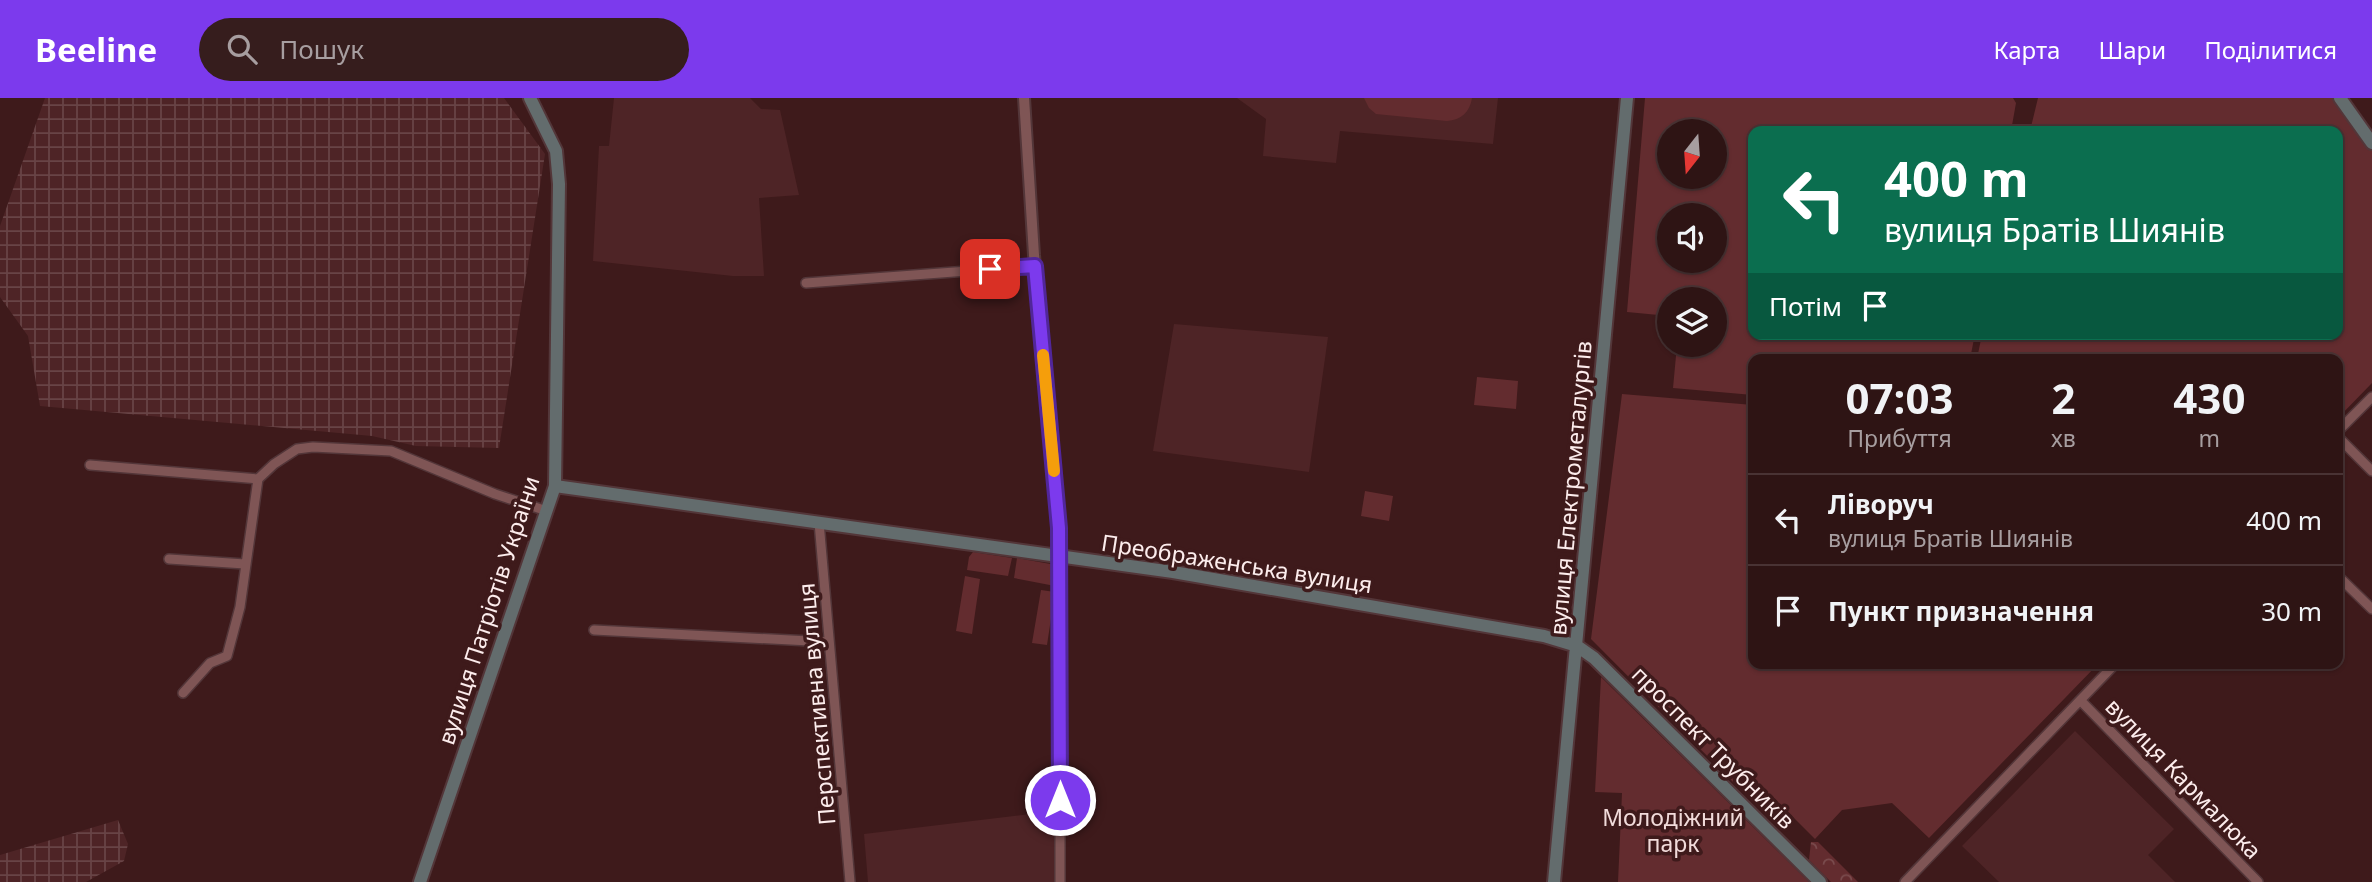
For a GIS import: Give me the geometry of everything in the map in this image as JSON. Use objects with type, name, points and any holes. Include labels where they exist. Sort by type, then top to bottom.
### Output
[{"type":"main road","name":"вулиця Патріотів України","points":[[419,882],[555,486],[559,184],[556,151],[530,98]]},
{"type":"main road","name":"вулиця Електрометалургів","points":[[1554,882],[1627,98]]},
{"type":"main road","points":[[2340,98],[2372,144]]},
{"type":"main road","name":"Преображенська вулиця","points":[[555,486],[1173,572],[1544,636],[1577,646]]},
{"type":"main road","name":"проспект Трубників","points":[[1577,646],[1594,657],[1820,882]]},
{"type":"street","points":[[1024,98],[1035,266],[1060,555],[1060,882]]},
{"type":"street","points":[[806,283],[1035,266]]},
{"type":"street","points":[[2343,426],[2372,397]]},
{"type":"street","points":[[2343,442],[2372,471]]},
{"type":"street","points":[[183,692],[210,663],[227,656],[240,607],[258,480],[274,464],[297,449],[313,447],[391,451],[495,494],[547,511]]},
{"type":"street","points":[[90,466],[258,480]]},
{"type":"street","name":"Перспективна вулиця","points":[[818,522],[850,882]]},
{"type":"street","points":[[169,559],[245,564]]},
{"type":"street","points":[[2343,581],[2372,609]]},
{"type":"street","points":[[594,630],[829,642]]},
{"type":"street","points":[[1905,882],[2111,669]]},
{"type":"street","name":"вулиця Кармалюка","points":[[2081,702],[2259,882]]},
{"type":"shaded area","points":[[45,98],[504,98],[545,154],[499,448],[416,446],[372,436],[40,406],[28,336],[0,297],[0,226]]},
{"type":"shaded area","points":[[614,98],[750,98],[761,109],[780,110],[799,195],[759,198],[764,276],[733,276],[593,261],[599,146],[609,146]]},
{"type":"shaded area","points":[[1237,98],[1498,98],[1493,144],[1340,131],[1336,163],[1263,156],[1266,119]]},
{"type":"shaded area","points":[[1174,324],[1328,337],[1309,472],[1153,451]]},
{"type":"shaded area","points":[[2075,731],[2174,829],[2148,855],[2175,882],[1999,882],[1962,846]]},
{"type":"shaded area","points":[[1056,811],[1056,882],[868,882],[864,834]]},
{"type":"shaded area","points":[[118,820],[128,844],[124,861],[86,882],[0,882],[0,855]]},
{"type":"green space","points":[[1364,98],[1472,98],[1464,114],[1447,121],[1376,114]]},
{"type":"green space","points":[[1645,98],[2013,98],[2016,103],[2012,126],[1748,126],[1748,340],[1974,340],[1971,354],[1748,354],[1748,395],[1673,388],[1676,357],[1727,357],[1727,287],[1657,287],[1657,315],[1627,312]]},
{"type":"green space","points":[[2038,98],[2334,98],[2372,151],[2372,383],[2343,413],[2343,354],[1978,354],[1981,340],[2343,340],[2343,126],[2031,126]]},
{"type":"green space","points":[[1477,377],[1518,381],[1516,409],[1474,405]]},
{"type":"green space","points":[[1622,394],[1748,405],[1748,669],[2093,669],[1929,838],[1892,803],[1842,810],[1815,839],[1771,795],[1744,793],[1591,639]]},
{"type":"green space","points":[[1365,491],[1393,496],[1389,521],[1361,516]]},
{"type":"green space","points":[[973,552],[1012,558],[1008,576],[967,570],[969,557]]},
{"type":"green space","points":[[1017,558],[1056,565],[1055,586],[1014,578]]},
{"type":"green space","points":[[965,576],[980,579],[972,634],[956,631]]},
{"type":"green space","points":[[1041,590],[1055,592],[1047,645],[1032,643]]},
{"type":"green space","name":"Молодіжний парк","points":[[1601,677],[1809,882],[1618,882],[1622,793],[1595,792]]},
{"type":"green space","points":[[1811,842],[1818,842],[1858,882],[1831,882],[1809,860]]},
{"type":"slow traffic","points":[[1043,355],[1054,471]]},
{"type":"route","points":[[990,269],[1035,266],[1059,528],[1060,800]]}]
